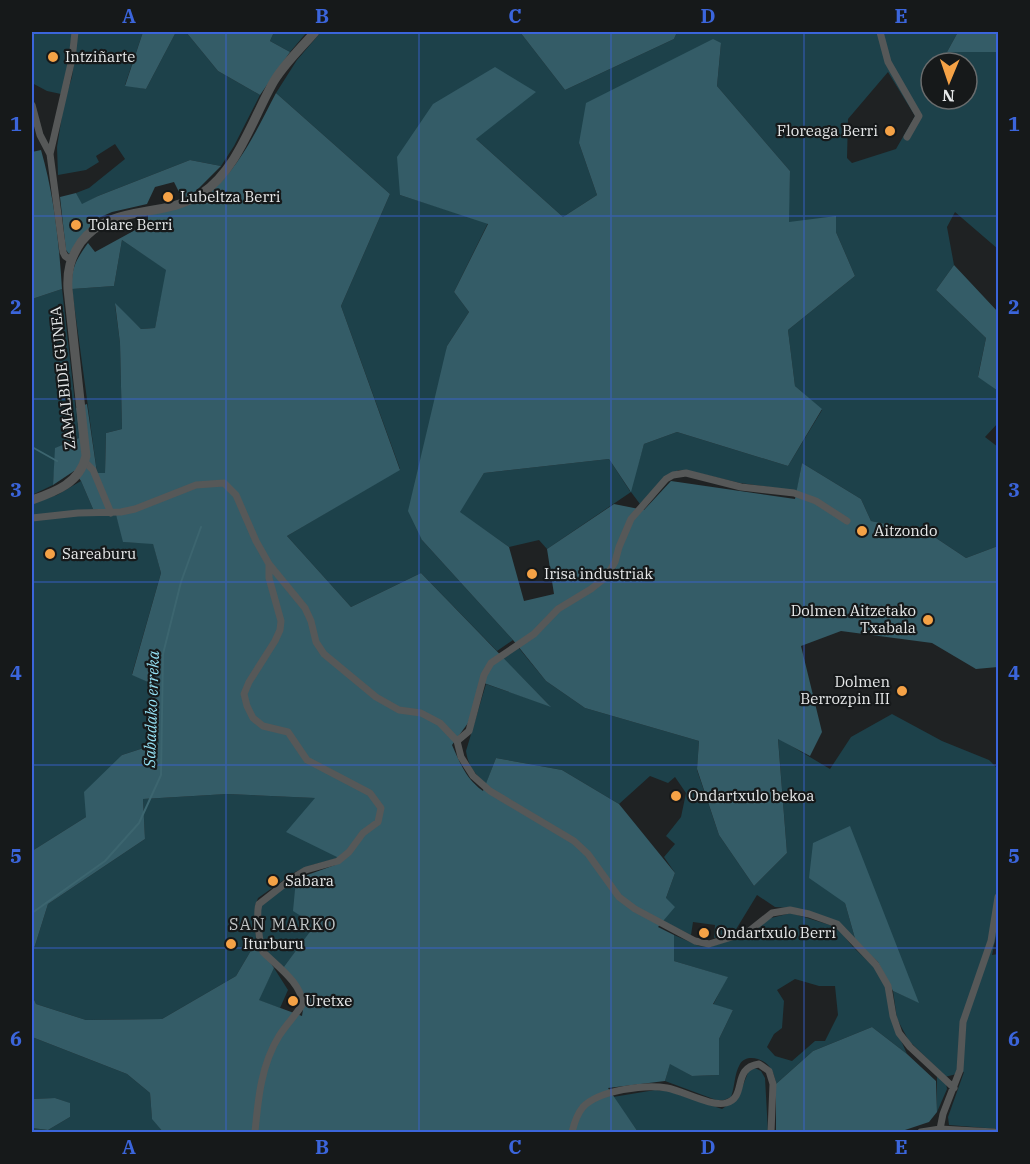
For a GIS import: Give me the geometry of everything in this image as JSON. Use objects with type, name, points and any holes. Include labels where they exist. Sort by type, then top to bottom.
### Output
[{"type":"street","name":"ZAMALBIDE GUNEA","points":[[50,154],[70,67],[75,32]]},
{"type":"street","points":[[70,260],[82,240],[111,218],[190,201],[214,183],[239,148],[276,78],[315,32]]},
{"type":"street","points":[[879,32],[888,62],[918,116],[907,137]]},
{"type":"street","name":"ZAMALBIDE GUNEA","points":[[32,105],[40,135],[50,154],[63,252],[70,260],[68,289],[87,444],[85,462],[71,482],[52,493],[32,500]]},
{"type":"street","points":[[85,462],[93,470],[111,513]]},
{"type":"street","points":[[457,741],[469,731],[484,675],[491,663],[534,634],[558,609],[606,577],[615,562],[631,519],[666,479],[673,475],[686,473],[741,487],[794,493],[816,501],[847,521]]},
{"type":"street","points":[[32,518],[78,513],[111,513],[135,509],[196,485],[224,483],[236,495],[256,541],[269,564],[304,608],[316,642],[324,654],[376,697],[399,710],[421,712],[440,723],[457,741],[461,757],[473,776],[490,792],[574,841],[588,854],[620,897],[635,909],[695,941],[709,944],[748,932],[772,913],[790,910],[837,924],[876,965],[888,986],[893,1016],[899,1033],[910,1047],[954,1088]]},
{"type":"street","points":[[255,1132],[266,1062],[279,1035],[298,1011],[302,1000],[298,989],[261,945],[257,910],[259,904],[306,870],[338,861],[349,852],[363,833],[378,822],[381,808],[370,793],[307,760],[288,732],[263,726],[253,718],[247,706],[244,694],[275,641],[281,621],[269,578],[269,564]]},
{"type":"street","points":[[940,1129],[943,1114],[960,1070],[963,1022],[991,941],[999,897]]},
{"type":"street","points":[[572,1132],[582,1108],[591,1100],[623,1090],[669,1088],[725,1103],[733,1099],[744,1071],[749,1065],[759,1064],[769,1071],[773,1084],[771,1132]]},
{"type":"street","points":[[921,1132],[940,1129],[994,1132]]},
{"type":"shaded area","points":[[32,32],[72,32],[68,67],[61,94],[47,91],[32,83]]},
{"type":"shaded area","points":[[78,32],[143,32],[125,85],[146,89],[176,32],[186,32],[218,71],[260,95],[221,166],[190,160],[98,196],[82,205],[76,193],[89,188],[125,159],[115,144],[96,156],[99,162],[86,170],[58,175],[57,147],[64,103],[72,77]]},
{"type":"shaded area","points":[[143,32],[176,32],[146,89],[125,86]]},
{"type":"shaded area","points":[[186,32],[274,32],[270,41],[290,52],[260,95],[218,71]]},
{"type":"shaded area","points":[[274,32],[307,32],[290,52],[270,41]]},
{"type":"shaded area","points":[[321,32],[520,32],[565,90],[674,39],[677,32],[958,32],[948,51],[919,51],[919,111],[979,111],[979,52],[998,52],[998,249],[955,212],[947,227],[954,265],[936,290],[986,338],[978,376],[998,391],[998,423],[985,437],[998,447],[998,546],[966,558],[927,532],[871,521],[861,499],[802,463],[797,491],[740,483],[679,470],[667,475],[640,504],[631,492],[547,549],[539,540],[509,547],[459,512],[484,473],[609,459],[630,491],[644,444],[677,432],[788,466],[822,410],[795,386],[788,330],[855,276],[836,232],[788,223],[790,171],[717,86],[721,43],[579,143],[597,195],[563,217],[476,139],[400,195],[488,223],[454,292],[469,312],[447,346],[422,540],[513,640],[497,651],[421,573],[351,607],[287,536],[400,469],[341,306],[390,194],[276,93],[297,60]],"holes":[[[888,72],[915,116],[896,149],[852,163],[847,158],[848,119]]]},
{"type":"shaded area","points":[[520,32],[677,32],[674,39],[565,90]]},
{"type":"shaded area","points":[[958,32],[998,32],[998,52],[948,51]]},
{"type":"shaded area","points":[[713,39],[721,43],[717,86],[790,171],[789,222],[836,216],[836,232],[855,276],[788,330],[795,386],[822,409],[788,466],[677,432],[644,444],[631,492],[609,459],[484,473],[460,512],[509,547],[524,601],[554,594],[547,549],[614,504],[644,510],[671,481],[795,499],[802,463],[861,499],[871,521],[927,532],[966,558],[998,546],[998,667],[976,669],[932,643],[841,631],[801,646],[822,732],[810,756],[778,739],[787,853],[754,886],[719,835],[697,769],[699,741],[585,708],[546,681],[513,640],[422,540],[408,511],[447,346],[469,312],[454,292],[488,224],[400,195],[397,157],[433,104],[495,67],[536,92],[476,139],[563,217],[597,195],[579,143],[586,103]]},
{"type":"shaded area","points":[[276,93],[390,194],[341,306],[400,470],[287,536],[351,607],[421,573],[551,707],[481,682],[468,723],[452,745],[468,776],[483,791],[496,758],[562,770],[619,804],[675,873],[666,898],[675,907],[658,927],[674,935],[674,961],[728,977],[713,1004],[733,1010],[719,1039],[719,1075],[692,1076],[670,1064],[665,1081],[608,1088],[638,1132],[163,1132],[152,1119],[150,1093],[127,1074],[32,1037],[32,995],[36,1004],[86,1020],[162,1019],[236,976],[256,942],[274,968],[259,1000],[302,1016],[305,996],[290,980],[283,968],[315,925],[293,911],[296,879],[335,865],[339,858],[286,832],[315,798],[227,794],[143,799],[145,839],[48,904],[32,955],[32,851],[86,817],[84,792],[122,755],[159,743],[150,683],[132,675],[161,573],[153,544],[123,542],[115,511],[93,509],[74,471],[53,485],[55,448],[79,438],[76,408],[87,404],[97,473],[105,473],[106,433],[122,429],[120,343],[115,303],[141,329],[155,328],[166,270],[122,240],[114,286],[72,289],[73,270],[77,259],[88,243],[95,252],[148,223],[148,214],[186,206],[210,192],[233,168],[243,153]]},
{"type":"shaded area","points":[[41,150],[55,219],[62,289],[32,299],[32,152]]},
{"type":"shaded area","points":[[190,160],[221,166],[193,194],[182,198],[174,182],[155,187],[147,204],[112,212],[96,219],[69,254],[66,250],[60,197],[76,193],[82,204]]},
{"type":"shaded area","points":[[122,240],[167,270],[155,328],[141,329],[115,305],[120,343],[122,429],[106,433],[105,473],[97,473],[72,289],[114,286]]},
{"type":"shaded area","points":[[954,265],[998,312],[998,391],[978,377],[986,338],[936,290]]},
{"type":"shaded area","points":[[62,289],[79,438],[56,448],[53,485],[32,495],[32,299]]},
{"type":"shaded area","points":[[81,481],[93,509],[115,511],[124,542],[153,543],[161,573],[132,674],[150,683],[159,743],[122,755],[86,817],[32,851],[32,503],[57,495]]},
{"type":"shaded area","points":[[518,647],[546,681],[585,708],[699,741],[697,770],[719,835],[754,886],[787,853],[778,738],[830,769],[851,737],[892,714],[942,741],[989,760],[998,769],[998,927],[992,955],[998,954],[998,1129],[949,1125],[948,1117],[964,1072],[945,1077],[947,1089],[937,1112],[937,1068],[909,1041],[897,1019],[893,991],[918,1002],[845,903],[856,942],[833,920],[803,909],[775,907],[757,895],[735,931],[714,938],[715,925],[693,922],[691,935],[663,921],[666,898],[675,873],[664,857],[675,844],[666,836],[681,817],[686,793],[675,777],[668,783],[650,776],[619,804],[562,770],[496,758],[486,784],[475,773],[466,751],[486,684],[550,706],[501,656]]},
{"type":"shaded area","points":[[227,794],[316,798],[339,858],[295,872],[258,898],[255,906],[256,942],[236,976],[162,1019],[86,1020],[36,1004],[32,995],[32,955],[48,904],[145,839],[143,799]]},
{"type":"shaded area","points":[[850,826],[919,1003],[893,991],[878,962],[856,942],[845,903],[809,878],[813,843]]},
{"type":"shaded area","points":[[296,879],[316,925],[283,968],[276,964],[263,947],[260,910],[263,902]]},
{"type":"shaded area","points":[[791,913],[839,930],[874,967],[886,987],[891,1018],[907,1054],[872,1027],[813,1051],[776,1084],[773,1072],[766,1063],[754,1058],[746,1059],[738,1068],[731,1097],[724,1100],[716,1100],[665,1081],[670,1063],[692,1076],[719,1075],[719,1039],[733,1010],[713,1005],[727,977],[674,961],[674,935],[699,946],[710,947],[748,934],[767,919]],"holes":[[[795,979],[819,986],[835,986],[838,1015],[825,1041],[815,1041],[792,1061],[775,1056],[767,1047],[774,1034],[782,1028],[784,1001],[777,990]]]},
{"type":"shaded area","points":[[274,968],[288,990],[280,1008],[258,1000]]},
{"type":"shaded area","points":[[872,1027],[907,1054],[936,1081],[937,1112],[929,1122],[899,1132],[776,1132],[776,1084],[813,1051]]},
{"type":"shaded area","points":[[32,1037],[127,1074],[150,1093],[152,1118],[163,1132],[32,1132],[32,1128],[48,1130],[70,1117],[69,1103],[55,1098],[32,1099]]},
{"type":"shaded area","points":[[755,1068],[761,1071],[765,1078],[768,1132],[638,1132],[613,1097],[655,1090],[668,1091],[722,1109],[738,1098],[749,1070]]},
{"type":"shaded area","points":[[55,1098],[70,1103],[70,1117],[48,1130],[32,1128],[32,1099]]},
{"type":"waterway","points":[[32,447],[57,461]]},
{"type":"waterway","name":"Sabadako erreka","points":[[32,913],[105,861],[139,823],[161,775],[163,654],[181,582],[201,527]]},
{"type":"place","name":"Intziñarte","points":[[53,57]]},
{"type":"place","name":"Floreaga Berri","points":[[890,131]]},
{"type":"place","name":"Lubeltza Berri","points":[[168,197]]},
{"type":"place","name":"Tolare Berri","points":[[76,225]]},
{"type":"place","name":"Aitzondo","points":[[862,531]]},
{"type":"place","name":"Sareaburu","points":[[50,554]]},
{"type":"place","name":"Irisa industriak","points":[[532,574]]},
{"type":"place","name":"Dolmen Aitzetako Txabala","points":[[928,620]]},
{"type":"place","name":"Dolmen Berrozpin III","points":[[902,691]]},
{"type":"place","name":"Ondartxulo bekoa","points":[[676,796]]},
{"type":"place","name":"Sabara","points":[[273,881]]},
{"type":"place","name":"Ondartxulo Berri","points":[[704,933]]},
{"type":"place","name":"Iturburu","points":[[231,944]]},
{"type":"place","name":"Uretxe","points":[[293,1001]]},
{"type":"district","name":"SAN MARKO","points":[[283,924]]}]
